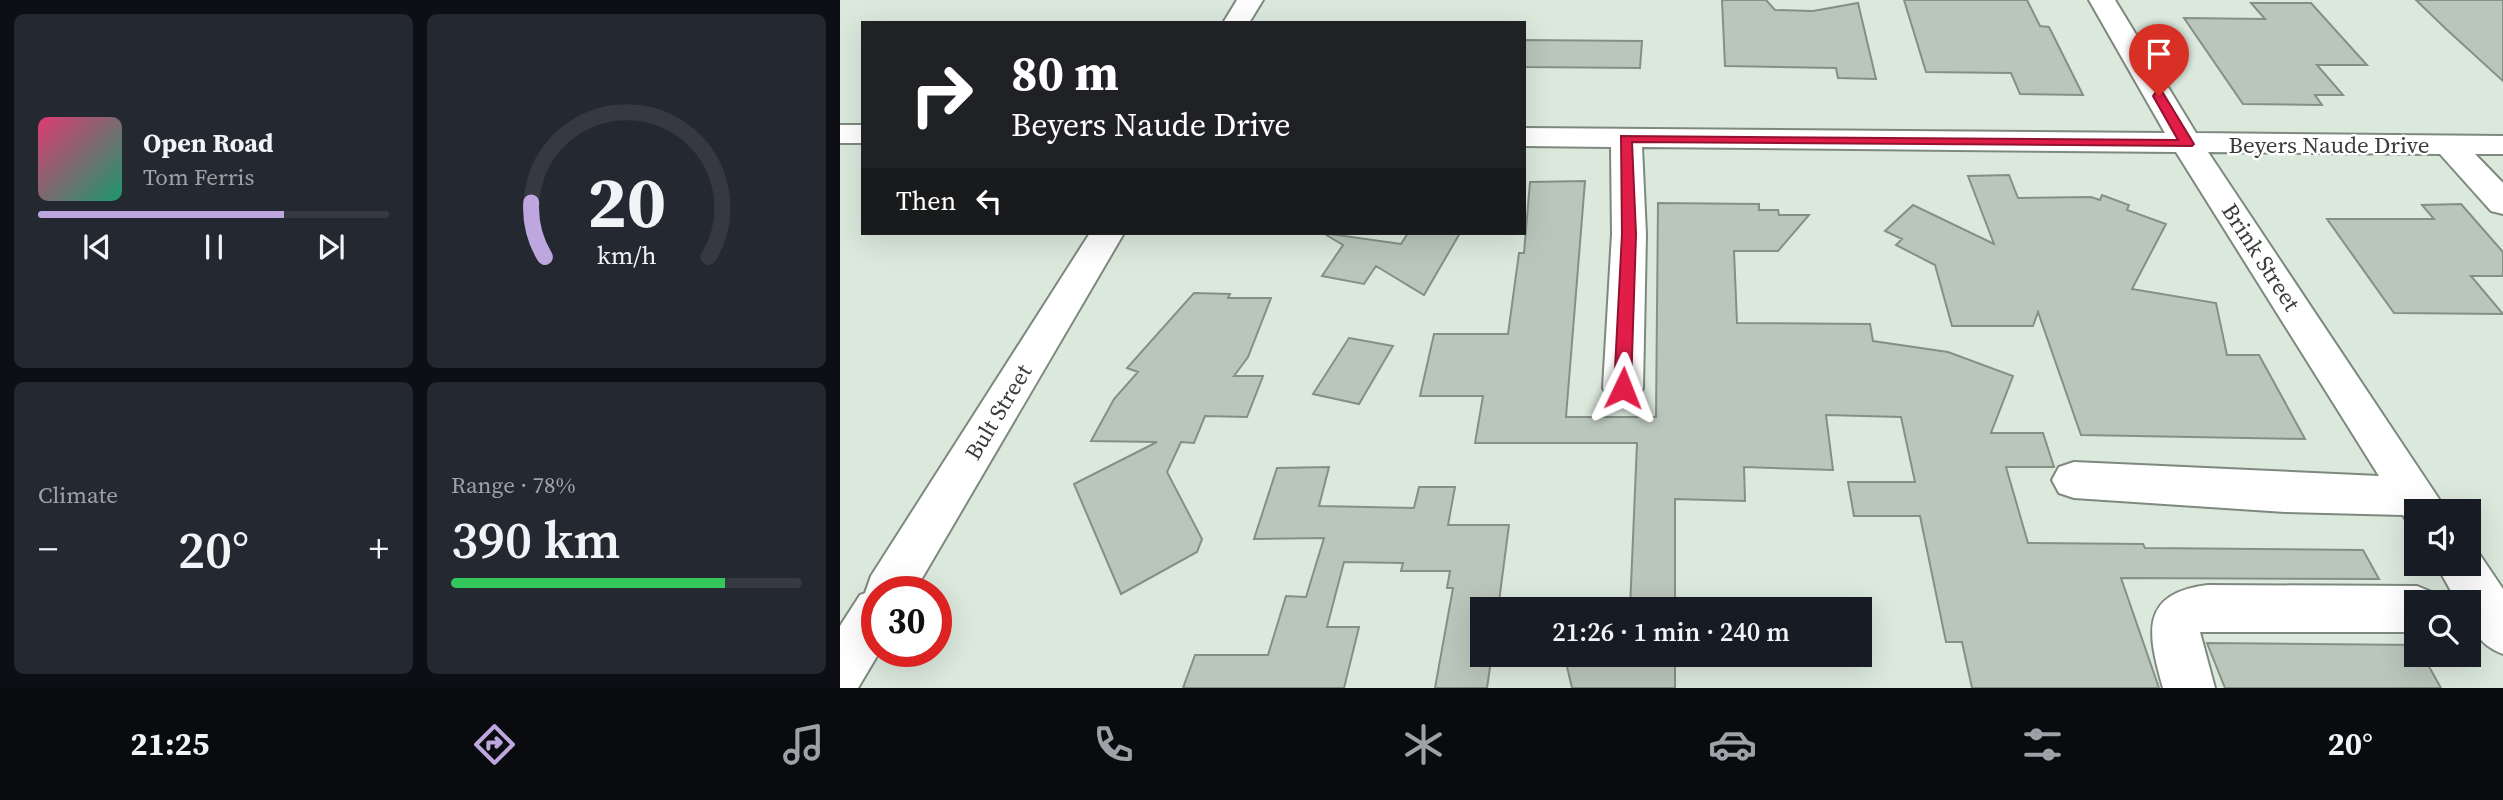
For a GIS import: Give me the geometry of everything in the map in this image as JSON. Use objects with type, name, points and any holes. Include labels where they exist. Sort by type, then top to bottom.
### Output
[{"type":"street","points":[[1237,21],[1250,0]]},
{"type":"street","name":"Brink Street","points":[[2102,0],[2187,144],[2417,499]]},
{"type":"street","points":[[840,134],[861,134]]},
{"type":"street","name":"Beyers Naude Drive","points":[[1526,137],[2503,145]]},
{"type":"street","points":[[1623,388],[1629,234],[1626,138]]},
{"type":"street","points":[[2449,145],[2503,203]]},
{"type":"street","name":"Bult Street","points":[[898,576],[1106,235]]},
{"type":"street","points":[[2074,480],[2404,502]]},
{"type":"street","points":[[2465,576],[2487,616]]},
{"type":"street","points":[[2189,688],[2173,631],[2176,621],[2185,612],[2208,608],[2404,609]]},
{"type":"street","points":[[840,671],[861,637]]},
{"type":"building","points":[[1722,0],[1766,0],[1775,10],[1813,11],[1858,3],[1876,79],[1838,78],[1836,68],[1725,66]]},
{"type":"building","points":[[1904,0],[2027,0],[2040,26],[2049,27],[2083,95],[2020,94],[2011,73],[1926,72]]},
{"type":"building","points":[[2416,0],[2503,0],[2503,81],[2446,29]]},
{"type":"building","points":[[2251,3],[2311,3],[2367,65],[2317,65],[2343,95],[2315,95],[2322,105],[2243,104],[2184,18],[2265,19]]},
{"type":"building","points":[[1526,40],[1642,41],[1640,68],[1526,67]]},
{"type":"building","points":[[2009,175],[2018,198],[2091,197],[2100,200],[2102,195],[2129,205],[2127,210],[2166,224],[2132,289],[2216,303],[2227,355],[2259,355],[2305,439],[2081,435],[2038,312],[2033,326],[1952,326],[1935,265],[1896,245],[1902,239],[1885,231],[1913,205],[1994,244],[1968,176]]},
{"type":"building","points":[[1585,181],[1566,417],[1656,417],[1658,203],[1759,204],[1759,210],[1778,210],[1779,215],[1809,215],[1778,251],[1734,251],[1737,323],[1870,324],[1873,341],[1948,352],[2013,376],[1991,433],[2043,433],[2054,467],[2006,467],[2028,543],[2143,544],[2145,548],[2363,550],[2379,579],[2121,578],[2159,688],[1972,688],[1962,642],[1946,642],[1920,516],[1854,516],[1848,482],[1915,482],[1901,417],[1826,415],[1833,470],[1744,467],[1745,501],[1675,499],[1675,597],[1631,597],[1637,443],[1475,443],[1483,396],[1420,396],[1434,334],[1508,334],[1519,253],[1524,253],[1530,182]]},
{"type":"building","points":[[2461,204],[2503,252],[2503,276],[2471,276],[2503,314],[2394,313],[2327,219],[2434,219],[2422,205]]},
{"type":"building","points":[[1326,235],[1401,244],[1407,235],[1459,235],[1424,295],[1376,266],[1364,284],[1322,276],[1343,245]]},
{"type":"building","points":[[1194,293],[1230,294],[1228,298],[1271,298],[1248,357],[1234,376],[1263,376],[1247,417],[1205,416],[1194,443],[1181,442],[1167,472],[1202,539],[1197,552],[1121,594],[1074,484],[1157,442],[1091,441],[1114,399],[1138,372],[1127,368]]},
{"type":"building","points":[[1349,338],[1393,346],[1359,404],[1313,394]]},
{"type":"building","points":[[1329,467],[1319,506],[1414,508],[1419,487],[1455,487],[1448,525],[1509,525],[1500,597],[1470,597],[1470,667],[1490,667],[1487,688],[1435,688],[1453,588],[1447,588],[1450,571],[1401,571],[1403,563],[1344,562],[1327,627],[1359,627],[1344,688],[1183,688],[1195,655],[1268,655],[1286,596],[1306,597],[1324,538],[1254,539],[1277,468]]},
{"type":"building","points":[[2207,643],[2404,645],[2404,667],[2429,667],[2441,688],[2225,688]]},
{"type":"building","points":[[1567,667],[1675,667],[1675,688],[1572,688]]},
{"type":"route","points":[[1623,388],[1629,234],[1626,138],[2187,144],[2159,96]]}]
